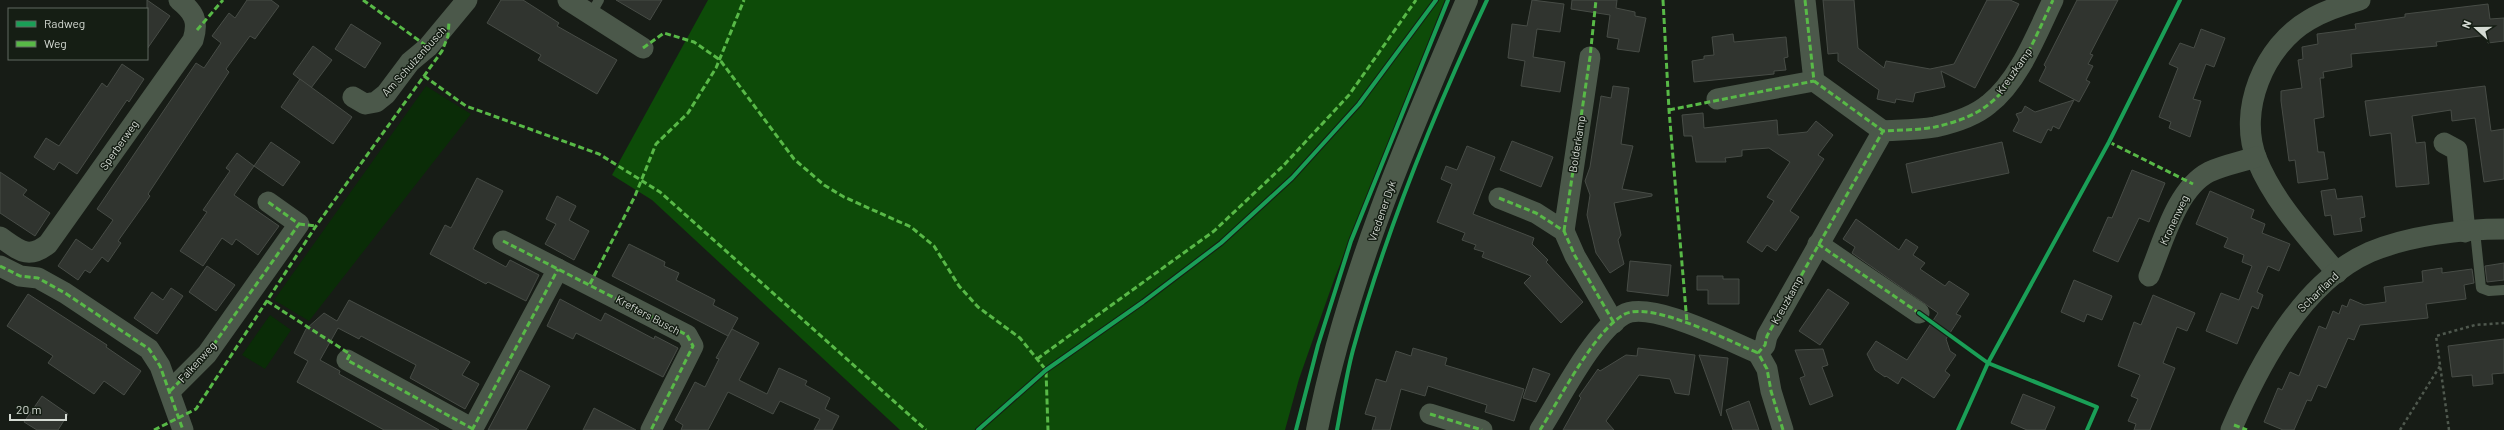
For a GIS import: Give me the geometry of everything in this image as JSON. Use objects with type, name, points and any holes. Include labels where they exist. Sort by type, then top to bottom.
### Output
[{"type":"main road","name":"Vredener Dyk","points":[[1316,430],[1325,389],[1354,290],[1407,140],[1467,0]]},
{"type":"street","name":"Sperberweg","points":[[26,253],[38,252],[48,244],[193,40],[196,30],[196,19],[190,9],[179,0]]},
{"type":"street","name":"Am Schulzenbusch","points":[[353,97],[364,104],[376,102],[386,94],[410,62],[428,47],[467,0]]},
{"type":"street","points":[[568,0],[595,7],[643,48]]},
{"type":"street","points":[[1806,0],[1814,82]]},
{"type":"street","name":"Kreuzkamp","points":[[1763,345],[1818,244],[1883,132],[1935,127],[1964,118],[1989,104],[2009,81],[2030,48],[2053,0]]},
{"type":"street","points":[[2337,273],[2276,196],[2256,158],[2250,126],[2254,93],[2265,65],[2281,44],[2308,20],[2334,8],[2360,0]]},
{"type":"street","name":"Bolderkamp","points":[[1564,231],[1590,57]]},
{"type":"street","points":[[1717,99],[1814,82],[1883,132]]},
{"type":"street","points":[[2444,143],[2457,150],[2470,232]]},
{"type":"street","name":"Kronenweg","points":[[2149,276],[2177,209],[2193,184],[2208,173],[2256,158]]},
{"type":"street","points":[[1499,198],[1536,213],[1564,231],[1575,256],[1614,323]]},
{"type":"street","name":"Falkenweg","points":[[6,270],[38,278],[50,284],[135,338],[149,349],[157,360],[170,390],[207,354],[299,224],[268,202]]},
{"type":"street","name":"Scharfland","points":[[2231,430],[2256,377],[2292,318],[2310,298],[2337,273],[2369,252],[2394,243],[2470,232],[2504,229]]},
{"type":"street","points":[[0,238],[26,253],[6,270]]},
{"type":"street","name":"Krefters Busch","points":[[504,241],[687,336],[693,346],[651,430]]},
{"type":"street","points":[[1818,244],[1919,313]]},
{"type":"street","points":[[347,360],[472,429],[558,269]]},
{"type":"street","points":[[1540,430],[1599,337],[1624,314],[1639,312],[1665,315],[1763,345],[1771,391],[1783,430]]},
{"type":"street","points":[[170,390],[183,430]]},
{"type":"street","points":[[1430,414],[1482,430]]},
{"type":"lane","points":[[2470,232],[2481,288],[2489,291],[2504,290]]},
{"type":"path","points":[[2449,430],[2436,336],[2475,326],[2504,323]]},
{"type":"path","points":[[2400,430],[2440,365]]},
{"type":"green space","points":[[708,0],[1446,0],[1335,277],[1299,379],[1285,430],[900,430],[652,200],[612,175]]},
{"type":"green space","points":[[426,86],[471,114],[309,321],[274,300]]},
{"type":"green space","points":[[270,315],[291,330],[265,369],[242,355]]},
{"type":"building","points":[[147,0],[170,16],[148,48],[148,8]]},
{"type":"building","points":[[247,0],[271,0],[279,6],[255,39],[250,36],[226,69],[229,72],[148,194],[150,196],[118,241],[121,243],[108,262],[102,257],[90,273],[85,270],[78,280],[58,266],[76,239],[92,250],[113,220],[97,209],[196,63],[204,68],[221,43],[212,36],[229,13],[235,18]]},
{"type":"building","points":[[501,0],[523,0],[559,23],[557,26],[617,60],[597,94],[538,60],[541,55],[487,23]]},
{"type":"building","points":[[616,0],[662,0],[650,20]]},
{"type":"building","points":[[1532,0],[1564,4],[1560,32],[1537,29],[1533,57],[1565,62],[1560,92],[1521,86],[1525,61],[1508,58],[1512,24],[1527,26]]},
{"type":"building","points":[[1572,0],[1617,0],[1616,8],[1635,12],[1635,16],[1646,18],[1639,52],[1617,49],[1619,39],[1607,37],[1610,15],[1571,9]]},
{"type":"building","points":[[1823,0],[1854,0],[1858,48],[1884,68],[1886,61],[1930,69],[1954,64],[1987,0],[2010,0],[2019,4],[1975,88],[1941,71],[1945,87],[1915,93],[1913,102],[1896,99],[1895,103],[1877,99],[1879,90],[1838,61],[1838,53],[1828,54]]},
{"type":"building","points":[[2077,0],[2118,0],[2090,54],[2093,55],[2088,64],[2093,66],[2086,80],[2090,82],[2079,102],[2039,81],[2046,67],[2044,65]]},
{"type":"building","points":[[2488,4],[2490,19],[2504,18],[2504,41],[2488,43],[2487,35],[2436,42],[2437,46],[2351,54],[2352,67],[2323,72],[2324,78],[2320,78],[2324,117],[2314,119],[2318,152],[2324,152],[2328,179],[2298,183],[2295,160],[2289,161],[2281,91],[2302,88],[2298,60],[2303,59],[2302,47],[2318,44],[2317,34],[2356,29],[2355,24],[2405,17],[2405,14]]},
{"type":"building","points":[[351,24],[381,43],[365,68],[335,49]]},
{"type":"building","points":[[2201,29],[2225,38],[2214,67],[2206,64],[2193,99],[2201,101],[2190,137],[2169,128],[2171,122],[2159,117],[2178,68],[2169,64],[2180,43],[2194,48]]},
{"type":"building","points":[[1733,34],[1734,42],[1786,37],[1788,57],[1784,58],[1786,70],[1774,71],[1774,74],[1694,82],[1692,61],[1704,59],[1704,56],[1714,55],[1712,37]]},
{"type":"building","points":[[313,46],[332,60],[311,88],[293,74]]},
{"type":"building","points":[[122,64],[144,79],[129,102],[127,100],[77,174],[59,162],[54,170],[34,157],[46,138],[59,146],[102,83],[107,87]]},
{"type":"building","points":[[300,79],[352,117],[333,144],[281,107]]},
{"type":"building","points":[[1613,86],[1629,88],[1621,144],[1633,146],[1622,189],[1652,194],[1652,196],[1614,203],[1621,235],[1618,240],[1624,264],[1610,273],[1596,253],[1587,215],[1590,195],[1585,181],[1590,167],[1601,96],[1611,98]]},
{"type":"building","points":[[2485,86],[2491,131],[2504,129],[2504,179],[2484,182],[2475,118],[2452,121],[2451,110],[2412,116],[2416,143],[2425,142],[2429,184],[2396,187],[2391,133],[2370,136],[2365,101]]},
{"type":"building","points":[[2074,100],[2059,129],[2053,126],[2051,131],[2048,129],[2041,143],[2013,131],[2019,120],[2016,114],[2022,112],[2025,106],[2035,112]]},
{"type":"building","points":[[1703,113],[1704,128],[1777,120],[1778,135],[1807,132],[1816,121],[1833,135],[1818,155],[1824,159],[1790,211],[1799,217],[1776,251],[1767,245],[1762,252],[1747,242],[1774,201],[1767,197],[1790,162],[1769,148],[1742,150],[1742,156],[1725,158],[1726,162],[1696,162],[1692,136],[1684,136],[1682,115]]},
{"type":"building","points":[[1512,141],[1553,157],[1541,187],[1500,170]]},
{"type":"building","points":[[271,142],[300,162],[283,186],[254,166]]},
{"type":"building","points":[[2002,142],[2009,173],[1912,193],[1906,164]]},
{"type":"building","points":[[1467,146],[1495,157],[1473,214],[1534,238],[1532,244],[1548,260],[1546,262],[1583,302],[1561,323],[1524,283],[1531,276],[1482,257],[1484,252],[1474,249],[1476,245],[1462,240],[1465,233],[1437,222],[1452,184],[1441,179],[1446,166],[1457,170]]},
{"type":"building","points":[[237,153],[254,166],[234,195],[279,226],[258,255],[236,239],[232,245],[222,238],[203,266],[180,251],[207,212],[203,210],[230,171],[226,168]]},
{"type":"building","points":[[2132,170],[2165,183],[2149,222],[2139,218],[2118,262],[2093,251],[2108,217],[2112,218]]},
{"type":"building","points":[[0,172],[27,190],[23,195],[50,213],[35,236],[0,213]]},
{"type":"building","points":[[477,178],[503,191],[473,249],[506,267],[510,260],[539,275],[526,301],[488,282],[486,284],[430,254],[445,225],[451,228]]},
{"type":"building","points":[[2335,189],[2337,199],[2362,196],[2365,217],[2360,218],[2362,231],[2334,235],[2331,215],[2325,216],[2321,191]]},
{"type":"building","points":[[2210,191],[2254,210],[2251,218],[2265,224],[2262,233],[2290,244],[2279,271],[2268,266],[2257,292],[2263,295],[2258,309],[2252,306],[2237,344],[2206,331],[2221,293],[2239,300],[2252,266],[2242,262],[2244,255],[2224,247],[2228,238],[2196,224]]},
{"type":"building","points":[[557,196],[576,206],[569,220],[589,231],[574,260],[545,244],[556,224],[546,219]]},
{"type":"building","points":[[1856,219],[1899,250],[1906,239],[1918,247],[1913,255],[1925,263],[1920,269],[1945,286],[1949,281],[1969,294],[1956,314],[1961,316],[1946,339],[1950,351],[1956,355],[1945,371],[1950,375],[1934,398],[1902,377],[1898,384],[1886,376],[1885,377],[1875,370],[1867,354],[1876,341],[1907,360],[1938,313],[1852,253],[1855,247],[1843,239]]},
{"type":"building","points":[[629,244],[665,262],[664,266],[679,273],[676,280],[715,300],[713,305],[738,318],[728,336],[612,276]]},
{"type":"building","points":[[1630,261],[1671,265],[1668,296],[1627,291]]},
{"type":"building","points":[[2504,263],[2504,280],[2487,282],[2485,266]]},
{"type":"building","points":[[207,266],[235,285],[216,311],[189,292]]},
{"type":"building","points":[[2442,268],[2442,273],[2472,269],[2474,283],[2464,285],[2466,299],[2426,304],[2428,318],[2360,325],[2354,340],[2348,338],[2326,388],[2318,385],[2311,401],[2307,400],[2294,430],[2283,430],[2264,422],[2278,388],[2282,390],[2290,372],[2299,376],[2319,326],[2326,329],[2333,311],[2339,314],[2342,305],[2347,307],[2350,299],[2364,305],[2386,302],[2384,287],[2423,282],[2422,271]]},
{"type":"building","points":[[1697,276],[1723,276],[1723,279],[1739,279],[1739,304],[1708,304],[1708,290],[1697,290]]},
{"type":"building","points":[[2074,280],[2112,296],[2102,320],[2087,314],[2084,322],[2061,312]]},
{"type":"building","points":[[171,288],[183,296],[157,334],[134,318],[152,292],[163,300]]},
{"type":"building","points":[[1828,289],[1849,303],[1820,345],[1799,331]]},
{"type":"building","points":[[28,294],[107,345],[106,347],[141,371],[124,395],[104,381],[94,394],[48,363],[53,356],[7,326]]},
{"type":"building","points":[[2153,295],[2195,313],[2187,331],[2177,327],[2163,363],[2175,368],[2150,430],[2134,430],[2136,424],[2128,421],[2138,399],[2131,396],[2140,375],[2118,366],[2134,322],[2141,325]]},
{"type":"building","points":[[560,299],[601,321],[605,313],[654,339],[655,336],[678,348],[663,377],[576,333],[573,339],[547,326]]},
{"type":"building","points":[[349,300],[470,362],[462,375],[479,384],[465,409],[410,378],[416,365],[361,336],[359,339],[338,328],[320,360],[340,371],[339,374],[439,430],[384,430],[297,382],[308,361],[294,353],[306,329],[324,313],[337,321]]},
{"type":"building","points":[[732,329],[759,343],[739,380],[767,394],[779,368],[807,381],[805,385],[830,398],[825,409],[839,416],[832,430],[814,430],[820,419],[780,401],[773,414],[728,392],[708,430],[681,430],[683,425],[675,420],[695,382],[705,387],[719,359],[716,358]]},
{"type":"building","points":[[2504,339],[2504,373],[2492,374],[2493,384],[2473,386],[2472,375],[2452,377],[2448,346]]},
{"type":"building","points":[[1413,348],[1447,358],[1445,365],[1524,389],[1514,421],[1485,412],[1487,405],[1428,386],[1425,396],[1401,389],[1390,430],[1372,430],[1376,417],[1365,414],[1376,379],[1386,382],[1396,351],[1411,356]]},
{"type":"building","points":[[1638,348],[1695,355],[1689,395],[1675,393],[1670,379],[1639,375],[1606,421],[1614,430],[1563,430],[1581,398],[1579,396],[1598,369],[1600,371],[1626,355],[1637,356]]},
{"type":"building","points":[[1823,349],[1828,365],[1822,367],[1833,396],[1810,405],[1800,378],[1805,376],[1795,350]]},
{"type":"building","points":[[1699,355],[1728,358],[1721,416]]},
{"type":"building","points":[[1533,368],[1550,374],[1536,402],[1523,398]]},
{"type":"building","points":[[520,370],[550,386],[526,430],[488,430]]},
{"type":"building","points":[[2023,394],[2055,407],[2045,430],[2027,430],[2011,423]]},
{"type":"building","points":[[42,396],[68,414],[58,430],[37,430],[24,422]]},
{"type":"building","points":[[1749,401],[1759,430],[1733,430],[1726,410]]},
{"type":"building","points":[[594,408],[636,430],[583,430]]},
{"type":"marked path","points":[[197,30],[223,0]]},
{"type":"marked path","points":[[363,0],[428,47]]},
{"type":"marked path","points":[[590,284],[635,196],[656,144],[688,113],[716,68],[744,0]]},
{"type":"marked path","points":[[1037,359],[1214,231],[1283,166],[1349,95],[1416,0]]},
{"type":"marked path","points":[[1564,231],[1590,57],[1596,0]]},
{"type":"marked path","points":[[1663,0],[1669,110],[1687,323]]},
{"type":"marked path","points":[[1805,0],[1814,81],[1883,131]]},
{"type":"marked path","points":[[1783,430],[1771,391],[1767,369],[1758,353],[1765,345],[1767,336],[1883,131],[1935,127],[1971,115],[1989,104],[2000,94],[2018,70],[2034,41],[2053,0]]},
{"type":"marked path","points":[[154,430],[196,409],[316,226],[442,51],[448,36],[449,22]]},
{"type":"marked path","points":[[643,48],[664,33],[694,42],[720,60],[794,159],[824,185],[844,197],[911,227],[934,246],[959,286],[978,307],[1020,338],[1046,370],[1048,430]]},
{"type":"marked path","points":[[424,76],[466,106],[599,154],[660,192],[926,430]]},
{"type":"marked path","points":[[1669,110],[1814,81]]},
{"type":"marked path","points":[[2109,142],[2193,184]]},
{"type":"marked path","points":[[1499,198],[1536,213],[1564,231],[1575,256],[1614,323]]},
{"type":"marked path","points":[[170,391],[207,354],[299,224],[268,202]]},
{"type":"marked path","points":[[299,224],[316,226]]},
{"type":"marked path","points":[[503,241],[687,335],[693,346],[651,430]]},
{"type":"marked path","points":[[1818,244],[1919,313]]},
{"type":"marked path","points":[[0,266],[20,276],[38,278],[65,293],[149,349],[160,366],[183,430]]},
{"type":"marked path","points":[[472,430],[558,269]]},
{"type":"marked path","points":[[267,301],[350,354],[347,360],[473,429]]},
{"type":"marked path","points":[[1540,430],[1589,351],[1600,336],[1623,315],[1635,312],[1651,313],[1670,317],[1710,332],[1758,353]]},
{"type":"marked path","points":[[1430,414],[1482,430]]},
{"type":"marked path","points":[[2234,425],[2247,430]]},
{"type":"cycle path","points":[[978,430],[1046,370],[1143,302],[1221,243],[1292,178],[1359,104],[1436,0]]},
{"type":"cycle path","points":[[1296,430],[1318,345],[1351,241],[1448,0]]},
{"type":"cycle path","points":[[1337,430],[1353,350],[1380,261],[1412,172],[1448,85],[1487,0]]},
{"type":"cycle path","points":[[1958,430],[1988,363],[2109,142],[2180,0]]},
{"type":"cycle path","points":[[1919,313],[1988,363],[2097,407],[2087,430]]}]
